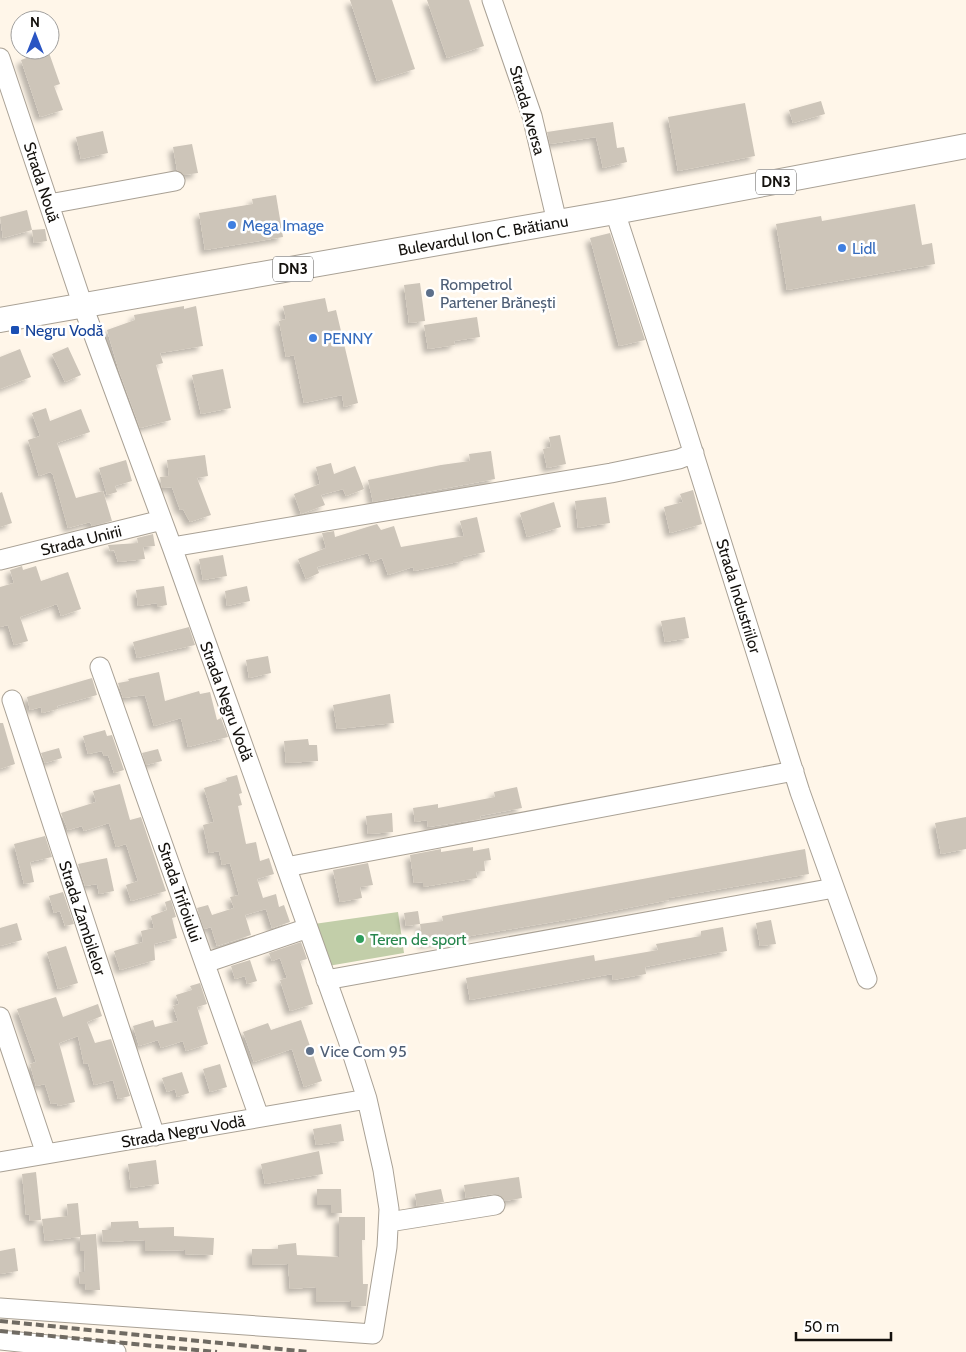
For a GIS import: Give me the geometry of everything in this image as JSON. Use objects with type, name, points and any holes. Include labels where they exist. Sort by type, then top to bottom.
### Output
[{"type":"main road","name":"Bulevardul Ion C. Brătianu","points":[[0,320],[615,212],[966,146]]},
{"type":"street","name":"Strada Aversa","points":[[492,0],[532,116],[557,222]]},
{"type":"street","name":"Strada Nouă","points":[[0,58],[8,105],[49,204],[83,306]]},
{"type":"street","points":[[49,204],[175,181]]},
{"type":"street","name":"Strada Industriilor","points":[[615,212],[694,453],[794,771],[867,979]]},
{"type":"street","name":"Strada Negru Vodă","points":[[0,1308],[373,1334],[386,1260],[389,1222],[386,1187],[367,1098],[172,547],[83,306]]},
{"type":"street","points":[[172,547],[619,472],[679,459],[694,453]]},
{"type":"street","name":"Strada Unirii","points":[[0,560],[162,520]]},
{"type":"street","name":"Strada Trifoiului","points":[[100,667],[259,1117]]},
{"type":"street","name":"Strada Zambilelor","points":[[12,700],[154,1136]]},
{"type":"street","points":[[286,867],[794,771]]},
{"type":"street","points":[[326,980],[834,888]]},
{"type":"street","points":[[205,963],[308,928]]},
{"type":"street","points":[[0,1017],[46,1154]]},
{"type":"street","name":"Strada Negru Vodă","points":[[0,1162],[367,1098]]},
{"type":"street","points":[[389,1222],[495,1205]]},
{"type":"street","points":[[0,1340],[116,1352]]},
{"type":"green space","name":"Teren de sport","points":[[398,912],[404,953],[328,966],[314,924]]},
{"type":"building","points":[[350,0],[392,0],[415,69],[377,81]]},
{"type":"building","points":[[427,0],[469,0],[484,46],[447,58]]},
{"type":"building","points":[[21,60],[52,60],[60,84],[54,86],[63,110],[40,117]]},
{"type":"building","points":[[821,101],[825,114],[793,123],[789,110]]},
{"type":"building","points":[[745,103],[755,156],[678,171],[668,117]]},
{"type":"building","points":[[613,122],[617,148],[624,147],[627,162],[603,168],[596,137],[550,144],[547,132]]},
{"type":"building","points":[[103,131],[108,153],[81,159],[76,137]]},
{"type":"building","points":[[192,144],[198,173],[184,175],[177,170],[173,147]]},
{"type":"building","points":[[276,195],[283,237],[205,250],[199,213],[253,204],[252,199]]},
{"type":"building","points":[[915,204],[922,245],[932,243],[935,264],[787,290],[776,224],[821,216],[822,221]]},
{"type":"building","points":[[27,210],[32,230],[3,238],[0,217]]},
{"type":"building","points":[[45,229],[47,241],[34,243],[32,230]]},
{"type":"building","points":[[610,233],[645,340],[619,346],[590,238]]},
{"type":"building","points":[[420,283],[425,321],[409,323],[404,285]]},
{"type":"building","name":"PENNY","points":[[325,298],[328,312],[336,310],[358,403],[344,407],[342,395],[304,403],[294,355],[286,357],[279,321],[286,319],[283,306]]},
{"type":"building","points":[[184,306],[184,309],[196,306],[203,346],[160,353],[163,363],[156,365],[171,420],[140,428],[119,371],[107,330],[135,320],[134,315]]},
{"type":"building","points":[[477,317],[480,337],[454,341],[455,345],[428,349],[424,325]]},
{"type":"building","points":[[68,347],[81,375],[65,382],[52,354]]},
{"type":"building","points":[[20,349],[31,377],[0,389],[0,357]]},
{"type":"building","points":[[223,369],[231,408],[201,414],[192,375]]},
{"type":"building","points":[[46,408],[50,421],[81,409],[90,432],[57,443],[76,498],[103,491],[112,521],[92,526],[90,522],[68,528],[53,475],[50,472],[39,476],[28,440],[40,436],[32,413]]},
{"type":"building","points":[[560,435],[566,464],[547,468],[543,449],[551,447],[549,437]]},
{"type":"building","points":[[491,451],[495,479],[373,502],[368,480],[470,461],[469,454]]},
{"type":"building","points":[[205,455],[208,476],[197,478],[211,515],[190,522],[183,509],[180,510],[172,487],[162,488],[160,477],[169,476],[167,460]]},
{"type":"building","points":[[126,460],[132,481],[115,486],[117,492],[107,495],[99,468]]},
{"type":"building","points":[[331,463],[334,474],[355,466],[364,489],[346,496],[343,489],[321,495],[325,505],[301,514],[294,494],[320,484],[316,467]]},
{"type":"building","points":[[693,490],[702,524],[670,533],[664,507],[683,502],[680,494]]},
{"type":"building","points":[[2,492],[12,523],[0,527],[0,493]]},
{"type":"building","points":[[606,497],[610,523],[578,528],[575,501]]},
{"type":"building","points":[[554,502],[561,527],[527,537],[520,513]]},
{"type":"building","points":[[477,517],[485,552],[463,557],[463,561],[414,571],[413,567],[388,575],[382,558],[371,562],[368,553],[317,567],[319,573],[306,579],[298,559],[326,548],[322,533],[334,531],[335,537],[377,524],[381,530],[394,526],[401,547],[464,536],[460,521]]},
{"type":"building","points":[[153,534],[155,546],[143,547],[145,559],[118,562],[114,550],[110,551],[108,545],[138,543],[137,538]]},
{"type":"building","points":[[223,555],[227,576],[203,580],[199,559]]},
{"type":"building","points":[[22,566],[23,570],[36,566],[41,581],[68,572],[81,609],[61,616],[57,604],[20,617],[28,641],[14,645],[8,625],[0,627],[0,587],[14,583],[10,570]]},
{"type":"building","points":[[164,586],[167,605],[157,607],[157,603],[138,606],[136,590]]},
{"type":"building","points":[[247,586],[250,601],[227,606],[225,591]]},
{"type":"building","points":[[685,617],[689,638],[665,642],[661,621]]},
{"type":"building","points":[[189,627],[195,645],[137,658],[133,642]]},
{"type":"building","points":[[268,656],[271,673],[249,678],[246,660]]},
{"type":"building","points":[[159,672],[165,701],[199,691],[200,694],[210,692],[217,720],[221,718],[228,737],[188,747],[181,718],[154,726],[145,695],[123,698],[118,683]]},
{"type":"building","points":[[92,678],[97,695],[57,706],[58,709],[42,713],[41,707],[30,710],[27,697]]},
{"type":"building","points":[[390,694],[394,723],[337,729],[333,705]]},
{"type":"building","points":[[0,723],[3,723],[15,764],[0,769]]},
{"type":"building","points":[[105,730],[107,736],[112,735],[124,770],[114,773],[108,755],[104,756],[102,751],[88,754],[83,736]]},
{"type":"building","points":[[308,739],[309,745],[317,745],[318,761],[286,763],[284,741]]},
{"type":"building","points":[[59,748],[62,758],[45,763],[41,753]]},
{"type":"building","points":[[158,749],[162,761],[146,765],[142,753]]},
{"type":"building","points":[[237,775],[242,793],[239,794],[242,805],[238,806],[246,844],[256,842],[260,861],[269,858],[274,874],[257,879],[263,898],[276,894],[279,907],[284,905],[290,922],[272,928],[266,909],[245,915],[251,935],[217,946],[211,927],[204,929],[197,908],[208,905],[212,915],[234,908],[230,897],[239,895],[230,863],[222,865],[219,851],[209,853],[203,825],[214,822],[204,788],[227,781],[226,778]]},
{"type":"building","points":[[120,784],[130,820],[141,817],[166,891],[131,901],[126,885],[138,881],[126,844],[116,847],[109,823],[84,831],[82,826],[68,830],[61,813],[96,802],[93,791]]},
{"type":"building","points":[[517,787],[522,808],[480,816],[481,819],[428,827],[427,820],[415,822],[413,808],[438,804],[438,808],[495,797],[494,792]]},
{"type":"building","points":[[392,813],[393,832],[368,834],[366,816]]},
{"type":"building","points":[[966,817],[966,849],[941,854],[935,823]]},
{"type":"building","points":[[45,836],[52,857],[30,862],[34,882],[24,884],[14,844]]},
{"type":"building","points":[[473,847],[473,851],[489,848],[491,860],[484,861],[485,871],[476,872],[477,878],[423,887],[423,882],[414,883],[410,855],[441,849],[441,852]]},
{"type":"building","points":[[805,849],[809,874],[669,898],[669,900],[577,918],[423,944],[420,924],[443,921],[442,916]]},
{"type":"building","points":[[107,858],[114,891],[99,894],[97,884],[85,886],[78,864]]},
{"type":"building","points":[[368,863],[373,885],[360,887],[362,898],[340,902],[333,870]]},
{"type":"building","points":[[63,892],[74,924],[65,926],[60,911],[54,913],[49,896]]},
{"type":"building","points":[[171,900],[176,917],[172,918],[177,938],[154,944],[155,960],[120,970],[114,951],[143,942],[141,931],[154,928],[151,916],[167,910],[165,902]]},
{"type":"building","points":[[418,911],[420,924],[406,926],[404,913]]},
{"type":"building","points":[[771,920],[776,944],[760,946],[756,923]]},
{"type":"building","points":[[17,923],[22,940],[0,946],[0,928]]},
{"type":"building","points":[[723,927],[727,951],[645,967],[646,974],[613,980],[612,974],[470,1000],[466,978],[594,955],[595,961],[658,950],[656,944],[701,936],[701,931]]},
{"type":"building","points":[[301,942],[307,959],[300,961],[313,1004],[290,1011],[280,980],[287,978],[280,958],[272,961],[269,953]]},
{"type":"building","points":[[66,946],[78,983],[58,989],[47,952]]},
{"type":"building","points":[[250,960],[257,981],[247,984],[245,976],[235,979],[231,966]]},
{"type":"building","points":[[200,983],[207,1004],[197,1007],[208,1044],[186,1051],[183,1041],[161,1048],[158,1040],[139,1046],[133,1026],[153,1020],[155,1027],[178,1021],[173,1006],[179,1004],[176,995],[192,990],[190,986]]},
{"type":"building","points":[[56,997],[63,1017],[98,1004],[102,1016],[87,1022],[95,1043],[111,1039],[130,1096],[118,1099],[113,1080],[94,1085],[88,1063],[84,1064],[78,1036],[59,1043],[75,1102],[58,1106],[57,1103],[51,1104],[45,1084],[36,1086],[30,1064],[36,1062],[17,1009]]},
{"type":"building","points":[[301,1020],[322,1081],[304,1087],[292,1049],[254,1062],[243,1032],[268,1023],[271,1030]]},
{"type":"building","points":[[220,1064],[227,1087],[210,1092],[203,1069]]},
{"type":"building","points":[[182,1072],[189,1093],[177,1097],[175,1089],[167,1092],[162,1078]]},
{"type":"building","points":[[341,1124],[344,1141],[316,1145],[313,1129]]},
{"type":"building","points":[[319,1151],[323,1174],[265,1184],[261,1164]]},
{"type":"building","points":[[156,1160],[159,1184],[131,1188],[128,1164]]},
{"type":"building","points":[[36,1172],[41,1220],[30,1221],[29,1214],[26,1215],[22,1174]]},
{"type":"building","points":[[519,1177],[522,1198],[505,1201],[499,1195],[494,1194],[466,1198],[464,1185]]},
{"type":"building","points":[[317,1189],[341,1189],[342,1213],[331,1213],[331,1205],[317,1205]]},
{"type":"building","points":[[441,1189],[444,1202],[417,1206],[415,1194]]},
{"type":"building","points":[[78,1203],[81,1235],[96,1234],[100,1290],[86,1290],[85,1284],[80,1284],[79,1272],[85,1272],[84,1251],[80,1251],[80,1237],[45,1241],[42,1219],[68,1216],[67,1204]]},
{"type":"building","points":[[339,1217],[365,1217],[365,1240],[362,1240],[363,1284],[368,1284],[366,1306],[351,1307],[351,1301],[316,1302],[316,1287],[290,1289],[288,1264],[252,1265],[252,1249],[278,1249],[278,1245],[296,1243],[297,1255],[339,1257]]},
{"type":"building","points":[[138,1221],[139,1228],[174,1227],[174,1236],[214,1238],[213,1255],[185,1254],[185,1250],[145,1251],[145,1240],[103,1242],[102,1230],[111,1230],[111,1222]]},
{"type":"building","points":[[15,1248],[18,1271],[0,1274],[0,1251]]},
{"type":"railway","points":[[0,1321],[309,1352]]},
{"type":"railway","points":[[0,1331],[217,1352]]},
{"type":"place","name":"Mega Image","points":[[232,225]]},
{"type":"place","name":"Lidl","points":[[842,248]]},
{"type":"place","name":"Rompetrol Partener Brănești","points":[[430,293]]},
{"type":"place","name":"Negru Vodă","points":[[15,330]]},
{"type":"place","name":"PENNY","points":[[313,338]]},
{"type":"place","name":"Teren de sport","points":[[360,939]]},
{"type":"place","name":"Vice Com 95","points":[[310,1051]]}]
